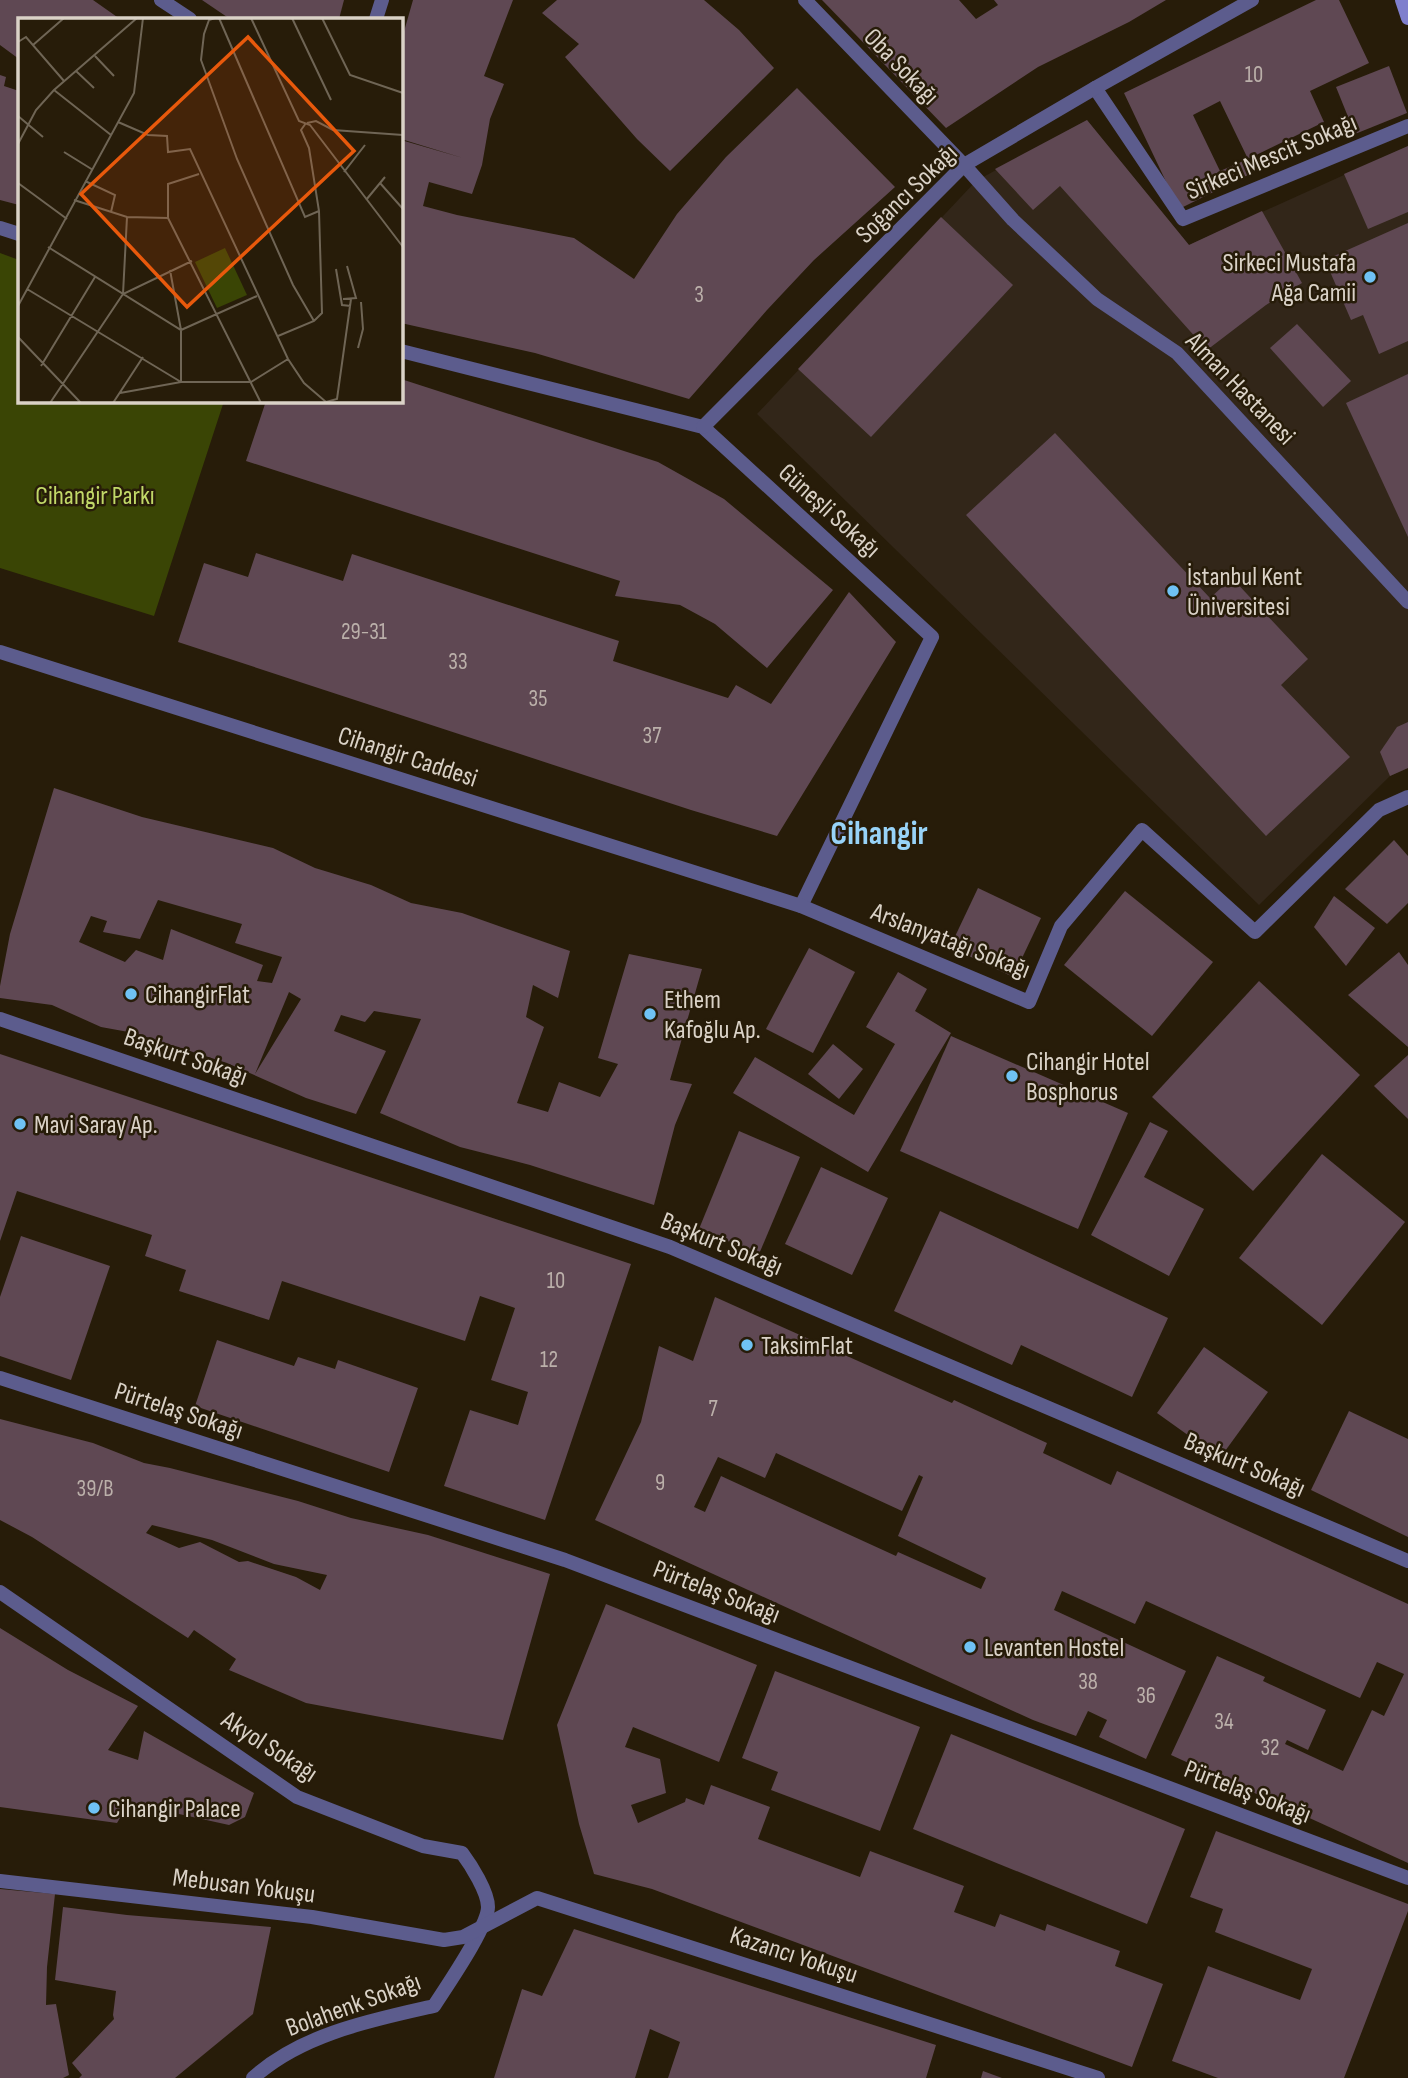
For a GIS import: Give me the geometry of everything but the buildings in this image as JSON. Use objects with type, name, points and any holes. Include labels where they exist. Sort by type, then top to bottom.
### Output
[{"type":"main road","points":[[1402,0],[1408,18]]},
{"type":"street","points":[[161,0],[189,18]]},
{"type":"street","points":[[376,18],[382,0]]},
{"type":"street","name":"Oba Sokağı","points":[[805,0],[964,165]]},
{"type":"street","name":"Soğancı Sokağı","points":[[703,427],[964,165],[1252,0]]},
{"type":"street","name":"Sirkeci Mescit Sokağı","points":[[1095,88],[1183,219],[1408,125]]},
{"type":"street","name":"Alman Hastanesi","points":[[964,165],[1013,220],[1097,299],[1177,353],[1408,602]]},
{"type":"street","points":[[0,228],[18,234]]},
{"type":"street","name":"Güneşli Sokağı","points":[[402,351],[703,427],[932,636],[800,906]]},
{"type":"street","name":"Cihangir Caddesi","points":[[0,652],[800,906]]},
{"type":"street","name":"Arslanyatağı Sokağı","points":[[800,906],[1029,1002],[1061,926],[1142,830],[1255,932],[1379,810],[1408,797]]},
{"type":"street","name":"Başkurt Sokağı","points":[[0,1019],[670,1247],[1408,1561]]},
{"type":"street","name":"Pürtelaş Sokağı","points":[[0,1378],[565,1560],[1408,1878]]},
{"type":"street","name":"Akyol Sokağı","points":[[0,1592],[297,1797],[423,1846],[463,1853],[475,1871],[488,1907],[480,1930]]},
{"type":"street","name":"Mebusan Yokuşu","points":[[0,1881],[312,1917],[444,1940],[463,1937],[480,1930]]},
{"type":"street","name":"Kazancı Yokuşu","points":[[480,1930],[537,1898],[1098,2078]]},
{"type":"street","name":"Bolahenk Sokağı","points":[[253,2078],[271,2062],[352,2025],[434,2006],[480,1930]]},
{"type":"shaded area","name":"İstanbul Kent Üniversitesi","points":[[1087,120],[1189,245],[1408,146],[1408,768],[1390,776],[1259,905],[757,414],[976,181]]},
{"type":"green space","name":"Cihangir Parkı","points":[[0,253],[18,260],[18,402],[224,402],[154,616],[0,568]]},
{"type":"place","name":"Sirkeci Mustafa Ağa Camii","points":[[1370,277]]},
{"type":"place","name":"İstanbul Kent Üniversitesi","points":[[1173,591]]},
{"type":"place","name":"CihangirFlat","points":[[131,994]]},
{"type":"place","name":"Ethem Kafoğlu Ap.","points":[[650,1014]]},
{"type":"place","name":"Cihangir Hotel Bosphorus","points":[[1012,1076]]},
{"type":"place","name":"Mavi Saray Ap.","points":[[20,1124]]},
{"type":"place","name":"TaksimFlat","points":[[747,1345]]},
{"type":"place","name":"Levanten Hostel","points":[[970,1647]]},
{"type":"place","name":"Cihangir Palace","points":[[94,1808]]},
{"type":"district","name":"Cihangir","points":[[879,832]]}]
